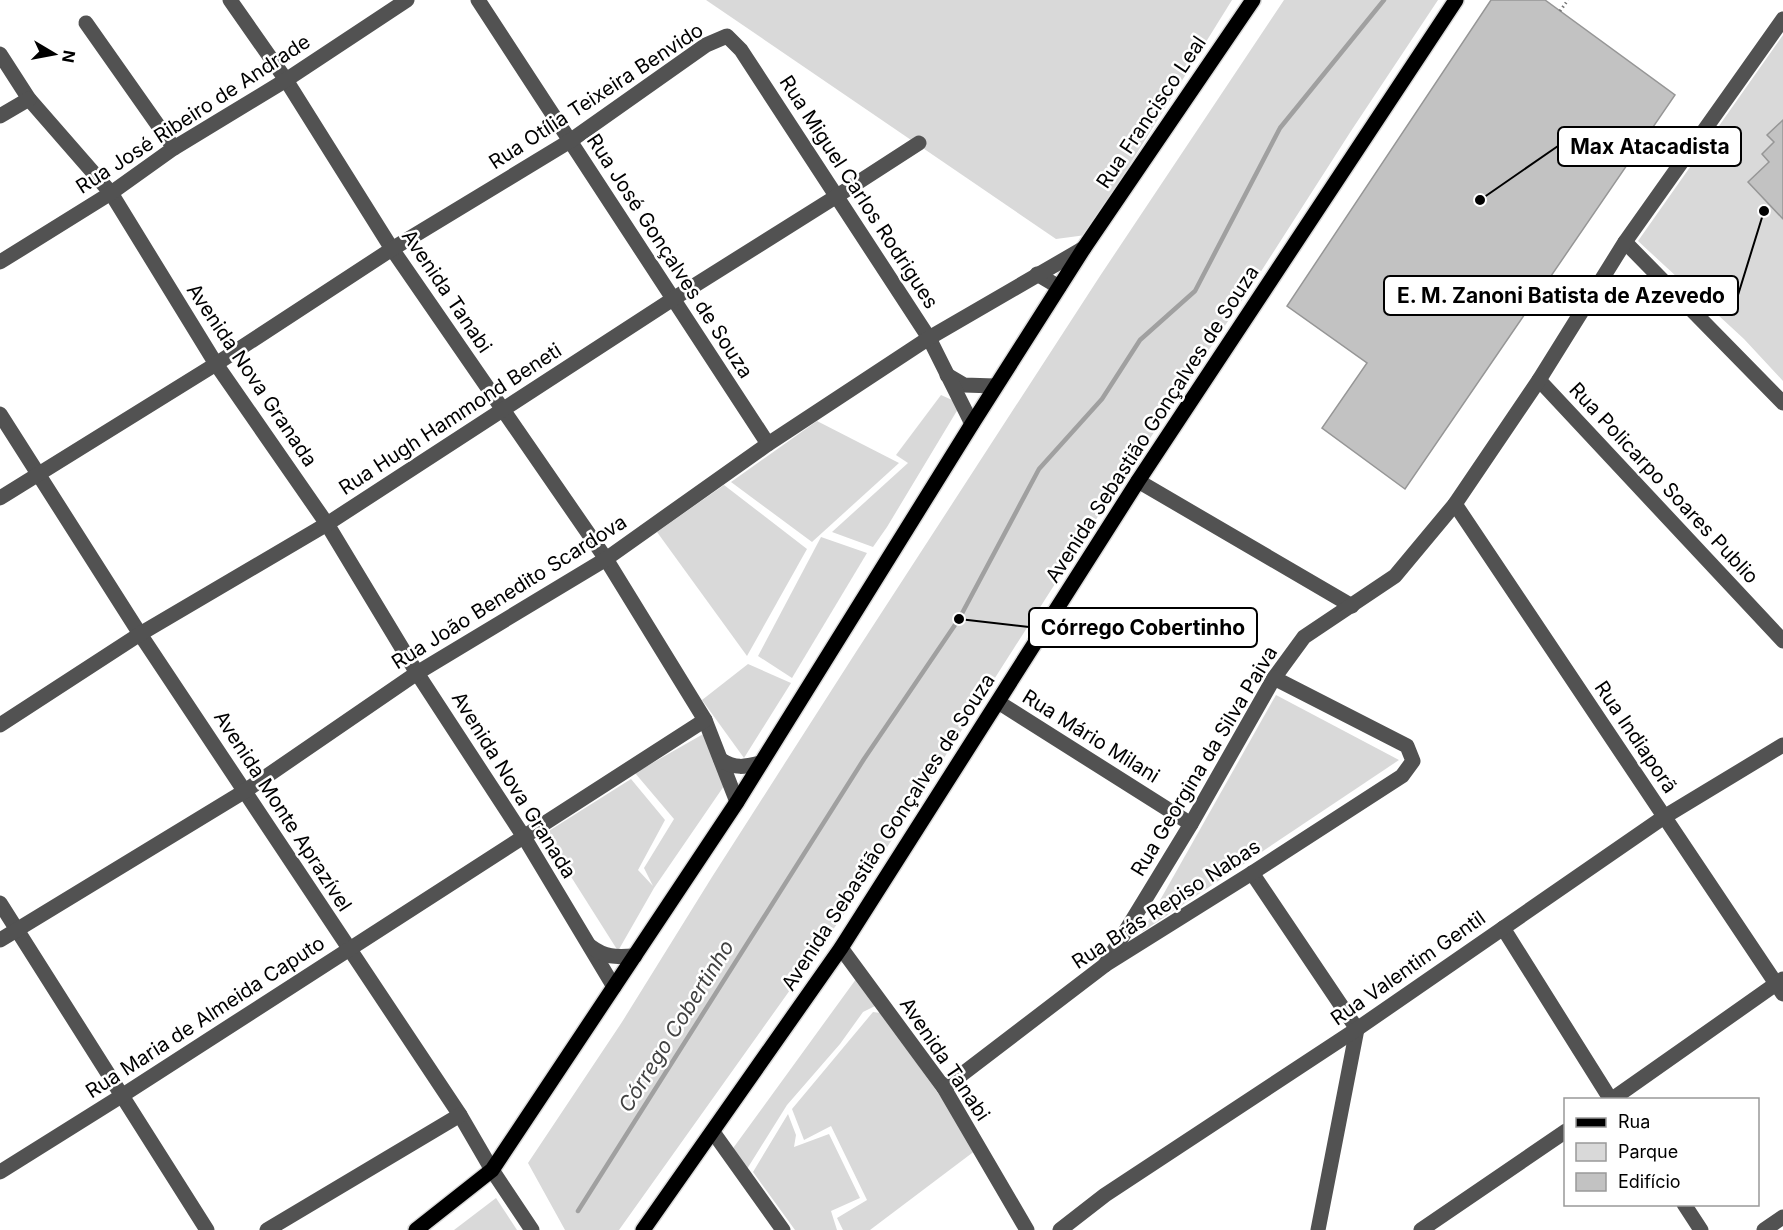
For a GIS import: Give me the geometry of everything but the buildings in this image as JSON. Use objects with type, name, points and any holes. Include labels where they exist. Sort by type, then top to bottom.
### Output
[{"type":"main road","name":"Rua Francisco Leal","points":[[1084,248],[1253,0]]},
{"type":"main road","name":"Avenida Sebastião Gonçalves de Souza","points":[[643,1230],[841,948],[1138,481],[1456,0]]},
{"type":"main road","points":[[416,1230],[492,1170],[737,802],[995,386],[1084,248]]},
{"type":"street","name":"Avenida Tanabi","points":[[230,0],[286,80],[392,249],[606,559],[705,720],[737,802]]},
{"type":"street","name":"Rua José Gonçalves de Souza","points":[[478,0],[768,444]]},
{"type":"street","name":"Rua José Ribeiro de Andrade","points":[[0,262],[111,193],[174,148],[286,80],[399,2]]},
{"type":"street","name":"Rua Georgina da Silva Paiva","points":[[1105,965],[1191,824],[1274,678],[1304,638],[1395,576],[1455,504],[1539,380],[1625,242],[1783,20]]},
{"type":"street","points":[[86,23],[174,148]]},
{"type":"street","name":"Rua Otília Teixeira Benvido","points":[[0,498],[216,364],[392,249],[570,141],[706,45],[727,36]]},
{"type":"street","name":"Rua Miguel Carlos Rodrigues","points":[[727,36],[741,50],[929,338],[972,424]]},
{"type":"street","name":"Avenida Nova Granada","points":[[0,54],[29,99],[111,193],[216,364],[327,524],[417,673],[524,837],[614,987]]},
{"type":"street","points":[[0,116],[29,99]]},
{"type":"street","name":"Rua Hugh Hammond Beneti","points":[[0,724],[140,634],[327,524],[918,143]]},
{"type":"street","points":[[1625,242],[1783,403]]},
{"type":"street","name":"Rua João Benedito Scardova","points":[[0,940],[245,791],[417,673],[606,559],[768,444],[929,338],[1084,248]]},
{"type":"street","points":[[1036,274],[1059,287]]},
{"type":"street","points":[[947,375],[964,385],[995,386]]},
{"type":"street","name":"Rua Policarpo Soares Publio","points":[[1539,380],[1783,641]]},
{"type":"street","name":"Avenida Monte Aprazível","points":[[0,414],[140,634],[460,1115],[492,1170],[532,1230]]},
{"type":"street","points":[[1138,481],[1352,606]]},
{"type":"street","name":"Rua Indiaporã","points":[[1455,504],[1664,817],[1781,985]]},
{"type":"street","name":"Rua Brás Repiso Nabas","points":[[944,1088],[1105,965],[1402,776],[1413,761],[1407,746],[1274,678]]},
{"type":"street","name":"Rua Mário Milani","points":[[998,702],[1191,824]]},
{"type":"street","name":"Rua Maria de Almeida Caputo","points":[[0,1172],[705,720]]},
{"type":"street","name":"Rua Valentim Gentil","points":[[1060,1230],[1105,1195],[1356,1029],[1664,817],[1783,745]]},
{"type":"street","points":[[721,760],[731,766],[745,767],[761,763]]},
{"type":"street","points":[[1252,873],[1356,1029],[1318,1230]]},
{"type":"street","points":[[0,903],[207,1230]]},
{"type":"street","points":[[1503,928],[1610,1098]]},
{"type":"street","points":[[588,944],[599,953],[614,957],[635,956]]},
{"type":"street","name":"Avenida Tanabi","points":[[841,948],[944,1088],[1027,1230]]},
{"type":"street","points":[[1614,1098],[1781,985]]},
{"type":"street","points":[[267,1230],[460,1115]]},
{"type":"street","points":[[713,1132],[783,1230]]},
{"type":"street","points":[[1421,1230],[1564,1132]]},
{"type":"street","points":[[1685,1206],[1701,1230]]},
{"type":"street","points":[[1764,1230],[1783,1217]]},
{"type":"path","points":[[1560,11],[1568,0]]},
{"type":"green space","points":[[706,0],[1232,0],[1086,235],[1056,239]]},
{"type":"green space","points":[[1284,0],[1438,0],[1097,518],[847,910],[619,1230],[565,1230],[528,1163],[622,1022],[856,652],[1100,276]]},
{"type":"green space","points":[[1783,35],[1783,381],[1744,339],[1638,241]]},
{"type":"green space","points":[[941,395],[961,404],[873,547],[832,532],[908,463],[896,455]]},
{"type":"green space","points":[[817,421],[899,463],[812,542],[731,482]]},
{"type":"green space","points":[[724,485],[807,549],[747,656],[657,532]]},
{"type":"green space","points":[[821,537],[867,553],[792,678],[758,656]]},
{"type":"green space","points":[[748,664],[791,683],[744,758],[702,700]]},
{"type":"green space","points":[[1276,695],[1399,760],[1142,932]]},
{"type":"green space","points":[[705,733],[726,783],[654,888],[618,951],[544,834],[631,779],[665,820],[638,870],[653,886],[644,868],[674,819],[635,773]]},
{"type":"green space","points":[[859,975],[879,1004],[863,1012],[840,1044],[787,1105],[747,1169],[731,1151]]},
{"type":"green space","points":[[873,1012],[881,1013],[970,1138],[980,1147],[870,1230],[843,1230],[837,1218],[867,1200],[831,1126],[804,1140],[792,1109]]},
{"type":"green space","points":[[788,1114],[796,1135],[794,1147],[829,1134],[860,1198],[831,1211],[837,1230],[795,1230],[753,1172]]},
{"type":"green space","points":[[496,1198],[517,1230],[454,1230]]},
{"type":"waterway","name":"Córrego Cobertinho","points":[[578,1211],[864,759],[959,619],[1039,469],[1102,399],[1140,340],[1195,291],[1280,128],[1384,0]]},
{"type":"place","name":"Max Atacadista","points":[[1480,200]]},
{"type":"place","name":"E. M. Zanoni Batista de Azevedo","points":[[1764,211]]},
{"type":"place","name":"Córrego Cobertinho","points":[[959,619]]}]
